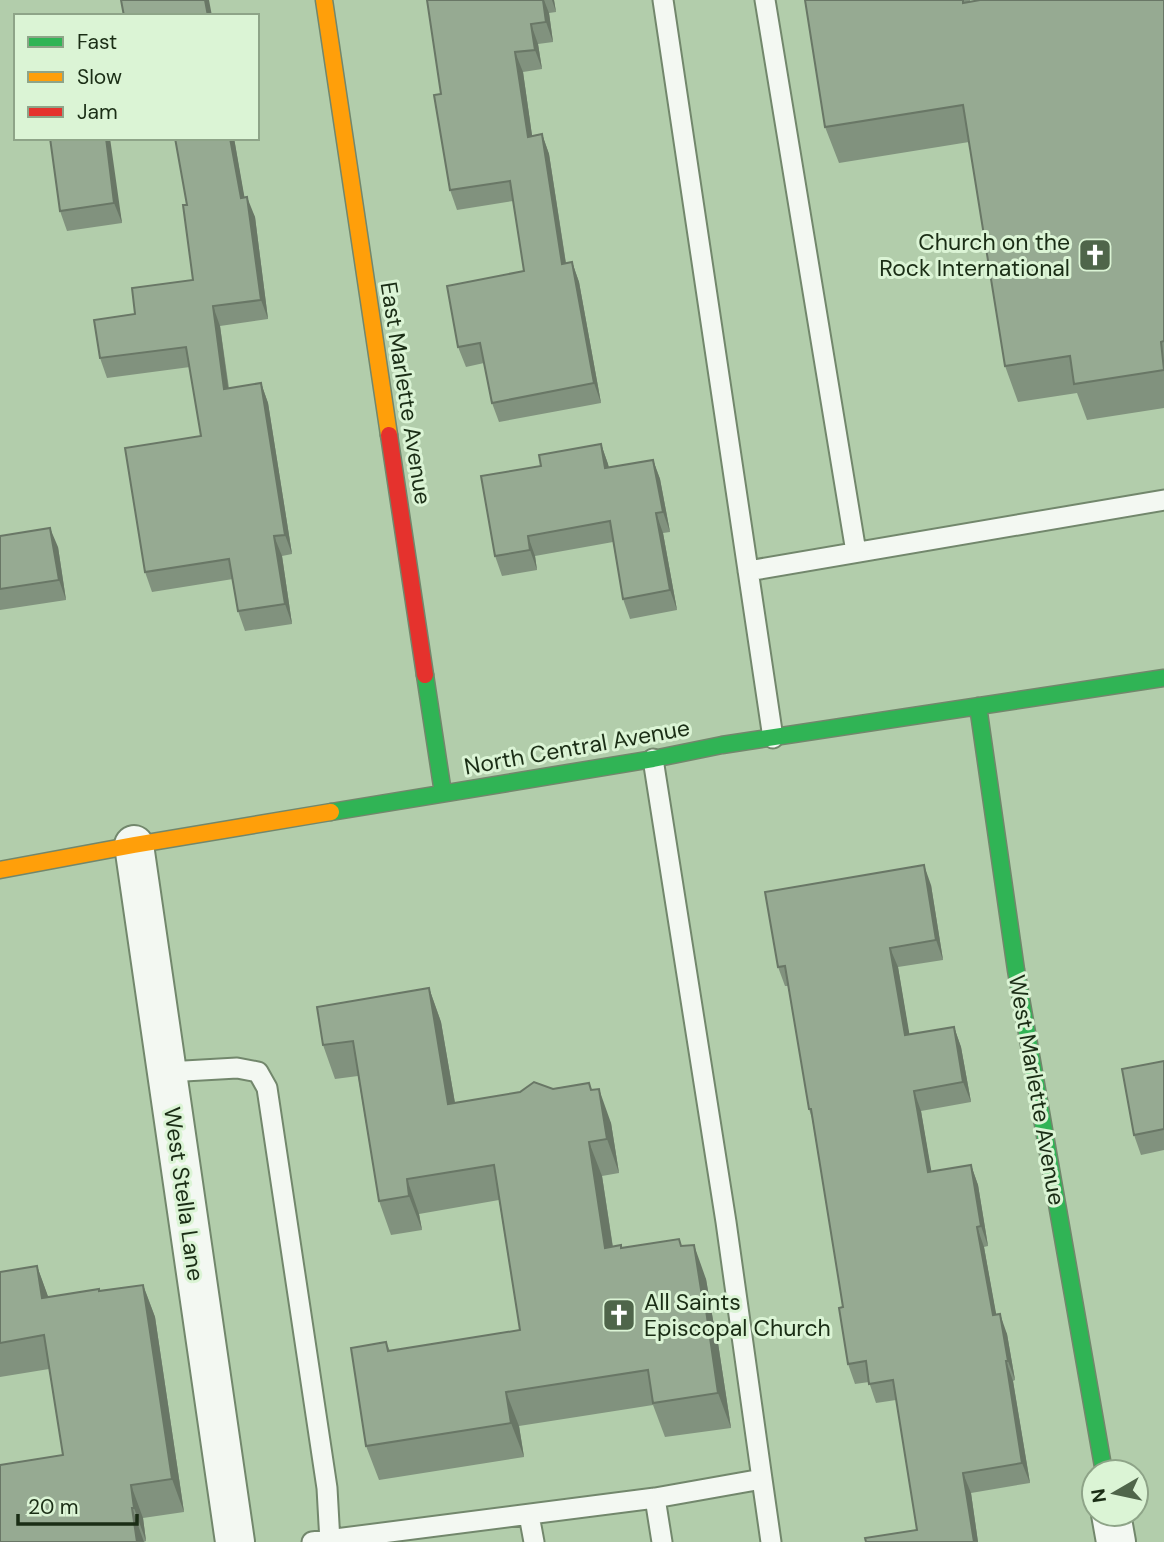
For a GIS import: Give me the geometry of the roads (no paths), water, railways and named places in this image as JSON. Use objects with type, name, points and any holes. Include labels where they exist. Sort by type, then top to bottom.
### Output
[{"type":"street","name":"East Marlette Avenue","points":[[324,0],[443,793]]},
{"type":"street","name":"North Central Avenue","points":[[0,870],[722,745],[1164,678]]},
{"type":"street","name":"West Marlette Avenue","points":[[978,706],[1016,971],[1102,1458]]},
{"type":"street","name":"West Stella Lane","points":[[134,845],[235,1542]]},
{"type":"lane","points":[[663,0],[773,738]]},
{"type":"lane","points":[[765,0],[856,552]]},
{"type":"lane","points":[[748,571],[1164,500]]},
{"type":"lane","points":[[653,759],[726,1222],[771,1542]]},
{"type":"lane","points":[[167,1072],[237,1068],[258,1072],[267,1088],[327,1488],[324,1541],[655,1498],[762,1479]]},
{"type":"lane","points":[[655,1498],[662,1542]]},
{"type":"lane","points":[[530,1515],[534,1542]]},
{"type":"place","name":"Church on the Rock International","points":[[1095,255]]},
{"type":"place","name":"All Saints Episcopal Church","points":[[619,1315]]}]
